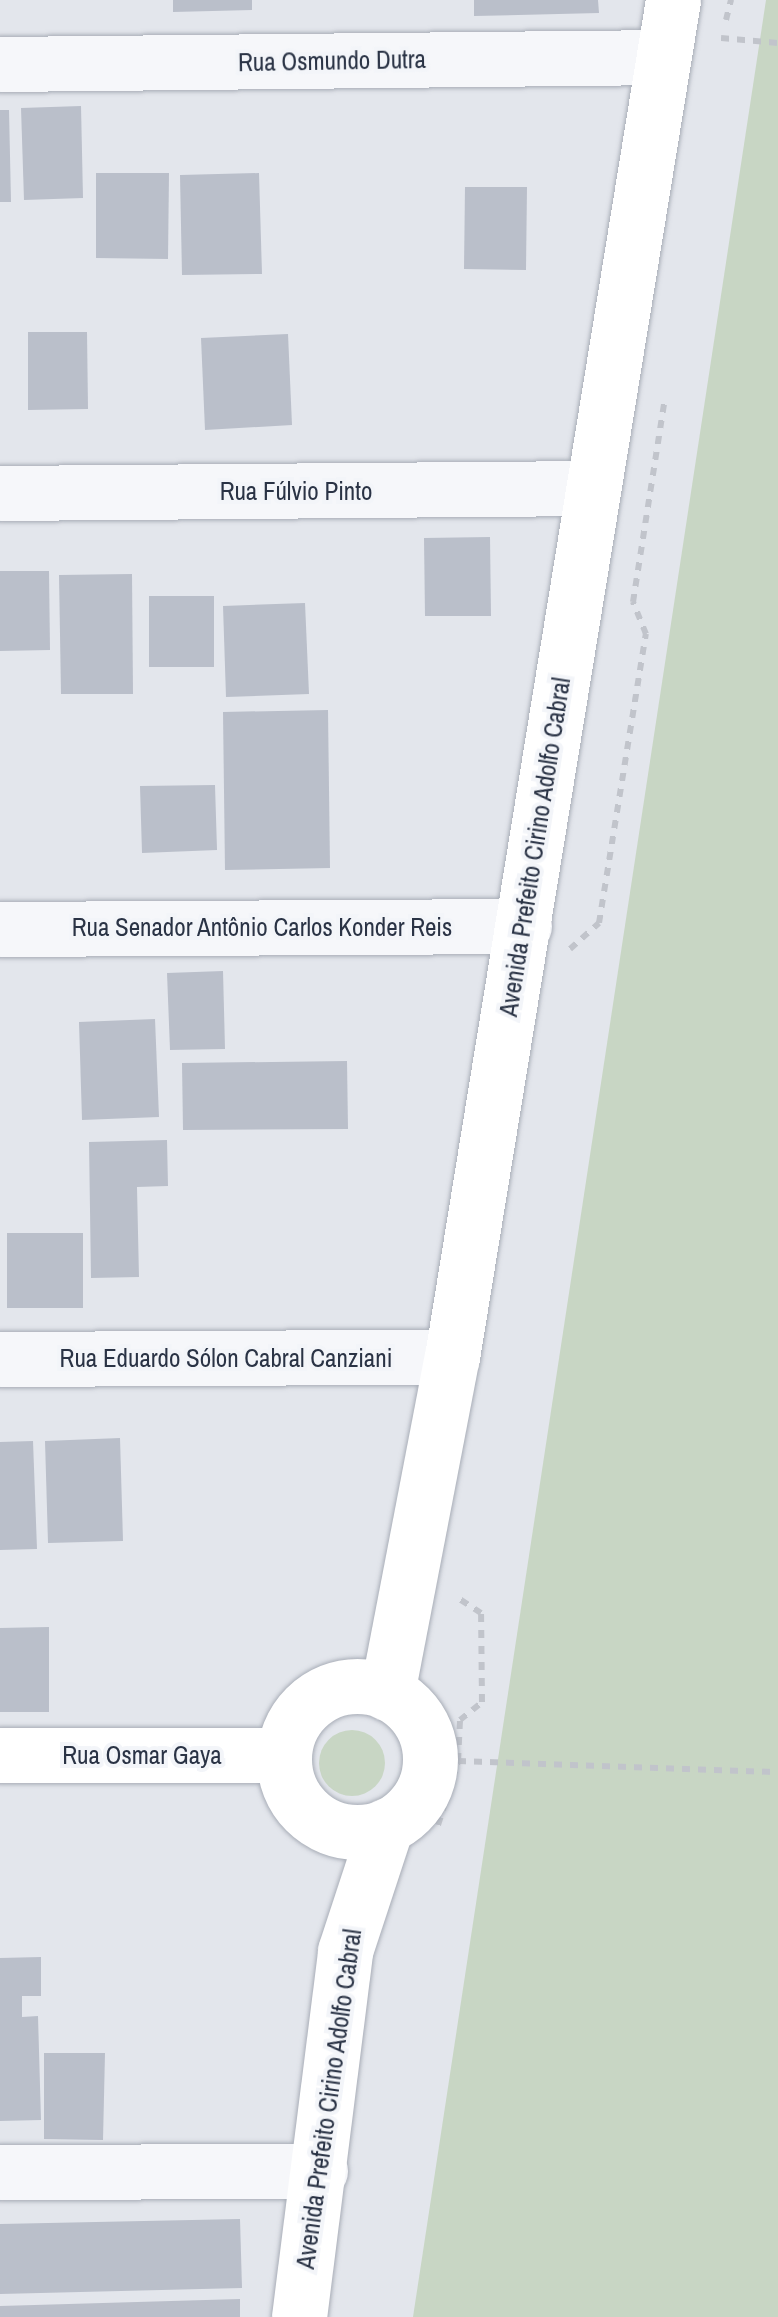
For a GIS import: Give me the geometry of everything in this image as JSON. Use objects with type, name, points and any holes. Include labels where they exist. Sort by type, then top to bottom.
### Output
[{"type":"main road","name":"Avenida Prefeito Cirino Adolfo Cabral","points":[[386,1693],[452,1357],[672,0]]},
{"type":"main road","points":[[364,1687],[386,1693],[413,1713],[430,1760],[424,1787],[409,1810],[386,1826],[344,1832],[323,1824],[293,1796],[283,1755],[288,1732],[318,1697],[364,1687]]},
{"type":"main road","name":"Rua Osmar Gaya","points":[[0,1755],[283,1755]]},
{"type":"main road","name":"Avenida Prefeito Cirino Adolfo Cabral","points":[[298,2317],[320,2171],[345,1951],[386,1826]]},
{"type":"street","name":"Rua Osmundo Dutra","points":[[0,64],[664,57]]},
{"type":"street","name":"Rua Fúlvio Pinto","points":[[0,493],[592,488]]},
{"type":"street","name":"Rua Senador Antônio Carlos Konder Reis","points":[[0,929],[524,926]]},
{"type":"street","name":"Rua Eduardo Sólon Cabral Canziani","points":[[0,1359],[452,1357]]},
{"type":"street","points":[[0,2172],[320,2171]]},
{"type":"path","points":[[721,38],[778,43]]},
{"type":"path","points":[[458,1761],[778,1772]]},
{"type":"green space","points":[[766,0],[778,0],[778,2317],[413,2317]]},
{"type":"green space","points":[[352,1730],[365,1732],[375,1740],[383,1750],[383,1776],[375,1786],[365,1794],[352,1796],[339,1794],[329,1786],[321,1776],[319,1763],[321,1750],[329,1740],[339,1732]]},
{"type":"building","points":[[173,0],[252,0],[252,10],[173,12]]},
{"type":"building","points":[[474,0],[598,0],[599,13],[474,16]]},
{"type":"building","points":[[81,106],[83,198],[24,200],[21,108]]},
{"type":"building","points":[[0,110],[9,110],[11,202],[0,202]]},
{"type":"building","points":[[96,173],[169,173],[168,259],[96,258]]},
{"type":"building","points":[[259,173],[262,274],[182,275],[180,175]]},
{"type":"building","points":[[465,187],[527,187],[526,270],[464,269]]},
{"type":"building","points":[[28,332],[87,332],[88,409],[28,410]]},
{"type":"building","points":[[288,334],[292,425],[205,430],[201,338]]},
{"type":"building","points":[[490,537],[491,616],[425,616],[424,538]]},
{"type":"building","points":[[0,571],[49,571],[50,650],[0,651]]},
{"type":"building","points":[[132,574],[133,694],[61,694],[59,575]]},
{"type":"building","points":[[149,596],[214,596],[214,667],[149,667]]},
{"type":"building","points":[[305,603],[309,694],[226,697],[223,606]]},
{"type":"building","points":[[328,710],[330,868],[225,870],[223,712]]},
{"type":"building","points":[[215,785],[217,850],[142,853],[140,786]]},
{"type":"building","points":[[223,971],[225,1049],[170,1050],[167,973]]},
{"type":"building","points":[[155,1019],[159,1117],[82,1120],[79,1022]]},
{"type":"building","points":[[347,1061],[348,1129],[183,1130],[182,1063]]},
{"type":"building","points":[[167,1140],[168,1186],[137,1187],[139,1277],[91,1278],[89,1142]]},
{"type":"building","points":[[7,1233],[83,1233],[83,1308],[7,1308]]},
{"type":"building","points":[[120,1438],[123,1541],[48,1543],[45,1441]]},
{"type":"building","points":[[33,1441],[37,1549],[0,1550],[0,1442]]},
{"type":"building","points":[[49,1627],[49,1712],[0,1712],[0,1628]]},
{"type":"building","points":[[41,1957],[41,1996],[22,1996],[22,2017],[38,2016],[41,2120],[0,2121],[0,1958]]},
{"type":"building","points":[[44,2053],[105,2053],[103,2140],[44,2139]]},
{"type":"building","points":[[240,2219],[242,2288],[0,2294],[0,2224]]},
{"type":"building","points":[[240,2299],[240,2317],[0,2317],[0,2306]]}]
